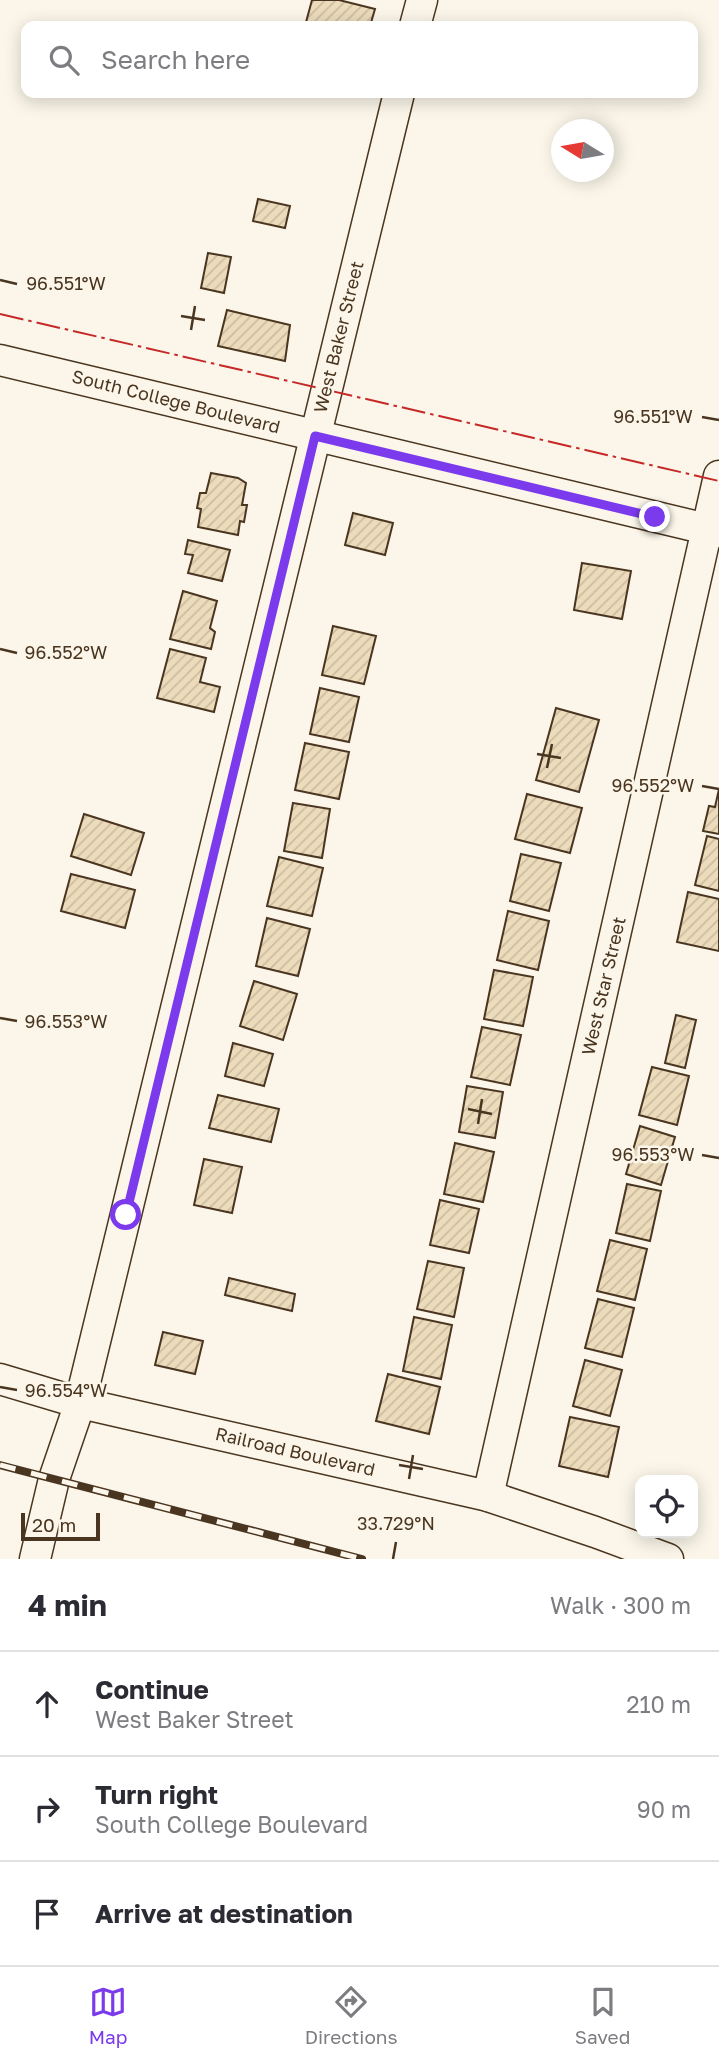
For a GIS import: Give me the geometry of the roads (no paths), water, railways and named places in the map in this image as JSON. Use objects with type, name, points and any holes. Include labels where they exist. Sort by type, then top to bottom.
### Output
[{"type":"street","points":[[416,21],[422,0]]},
{"type":"street","name":"West Baker Street","points":[[35,1559],[54,1479],[80,1403],[398,98]]},
{"type":"street","name":"South College Boulevard","points":[[0,360],[713,531]]},
{"type":"street","name":"West Star Street","points":[[488,1496],[713,531],[719,476]]},
{"type":"street","name":"Railroad Boulevard","points":[[0,1379],[80,1403],[488,1496],[668,1559]]},
{"type":"railway","points":[[0,1465],[362,1559]]}]
